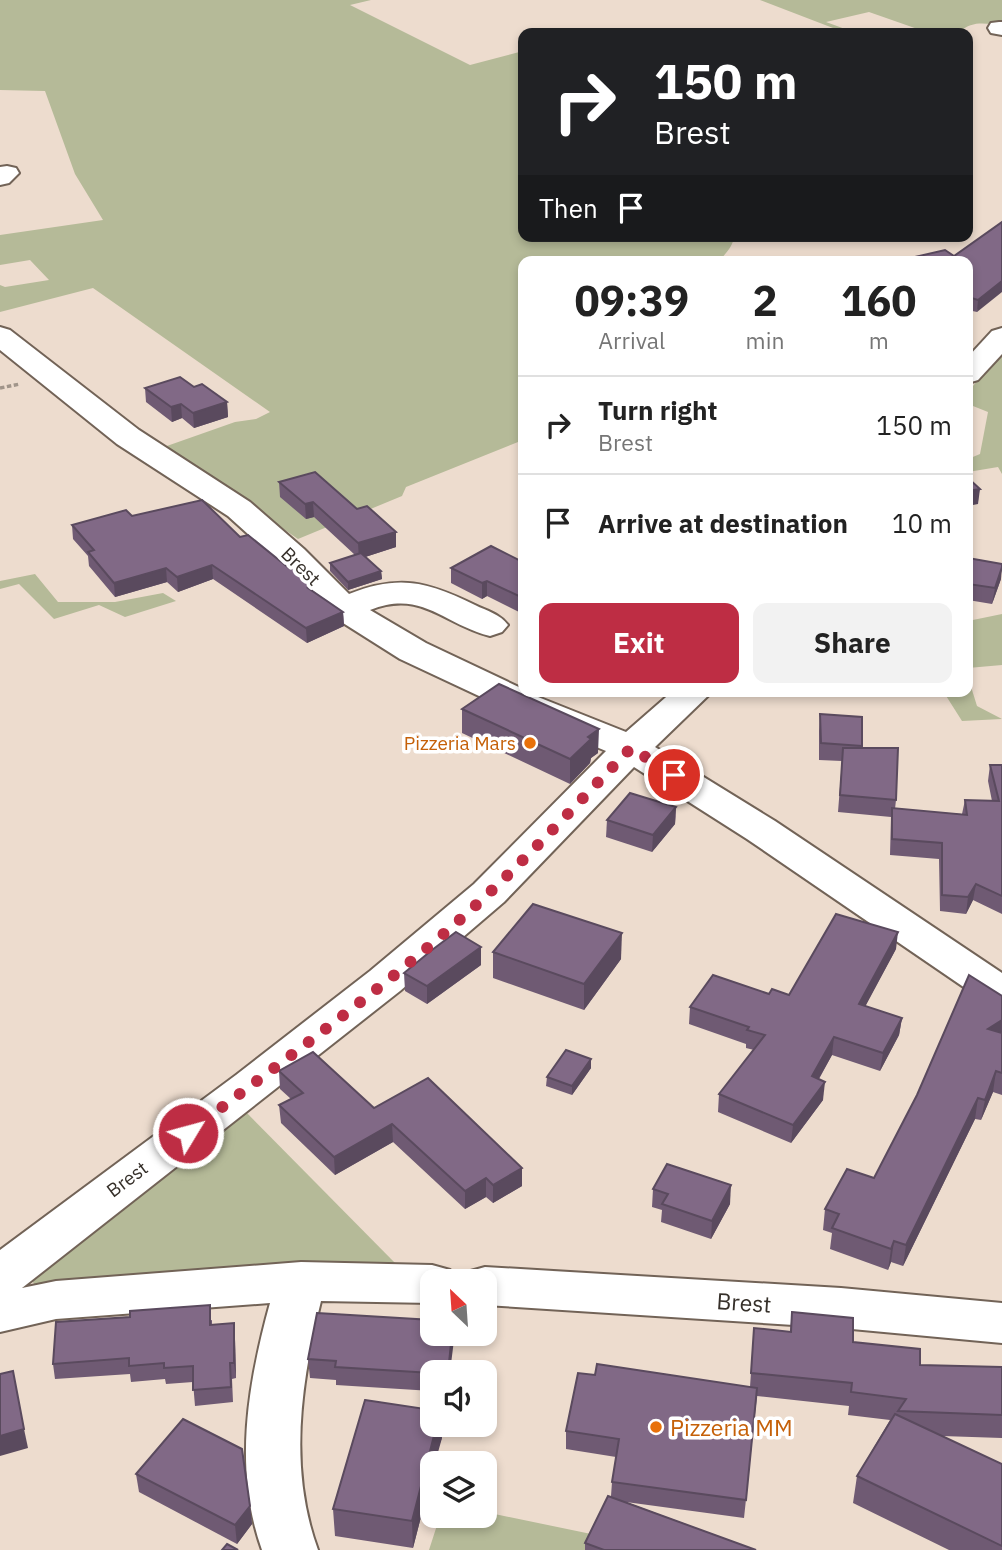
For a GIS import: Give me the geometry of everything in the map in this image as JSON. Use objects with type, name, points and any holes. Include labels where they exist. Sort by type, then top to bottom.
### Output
[{"type":"street","points":[[973,369],[1002,337]]},
{"type":"street","name":"Brest","points":[[3,340],[128,437],[239,509],[292,556],[344,609],[412,651],[537,709],[631,748],[998,982]]},
{"type":"street","points":[[344,609],[369,598],[393,592],[414,592],[490,625]]},
{"type":"street","points":[[631,748],[688,697]]},
{"type":"street","name":"Brest","points":[[0,1278],[252,1086],[416,955],[489,893],[631,748]]},
{"type":"street","points":[[290,1550],[284,1537],[274,1465],[277,1382],[301,1281]]},
{"type":"street","points":[[0,1312],[57,1300],[301,1281],[420,1284]]},
{"type":"street","name":"Brest","points":[[497,1287],[841,1308],[1002,1323]]},
{"type":"green space","points":[[0,0],[371,0],[350,5],[470,65],[518,52],[518,242],[732,242],[724,256],[518,256],[518,442],[406,487],[402,496],[298,539],[164,447],[235,422],[256,419],[270,412],[93,288],[0,312],[0,285],[5,287],[49,280],[30,260],[0,265],[0,235],[103,220],[75,174],[45,91],[0,90]]},
{"type":"green space","points":[[760,0],[1002,0],[1002,25],[915,28],[869,12],[826,22],[842,28],[833,28]]},
{"type":"green space","points":[[1002,351],[1002,474],[998,467],[973,471],[973,457],[980,454],[988,412],[973,406],[973,386]]},
{"type":"green space","points":[[35,574],[58,602],[115,602],[163,593],[176,601],[125,617],[99,605],[54,619],[19,584],[0,589],[0,581]]},
{"type":"green space","points":[[1002,614],[1002,665],[973,668],[973,620]]},
{"type":"green space","points":[[973,693],[977,706],[1002,719],[962,721],[947,697],[973,697]]},
{"type":"green space","points":[[241,1107],[397,1265],[37,1291],[30,1275]]},
{"type":"green space","points":[[497,1514],[596,1535],[589,1550],[429,1550],[436,1528],[497,1528]]},
{"type":"building","points":[[1002,222],[1002,281],[978,300],[973,298],[973,256],[954,256]]},
{"type":"building","points":[[945,250],[954,256],[919,256]]},
{"type":"building","points":[[180,377],[194,387],[202,384],[227,402],[193,413],[181,404],[171,407],[145,388]]},
{"type":"building","points":[[315,472],[357,509],[367,506],[396,532],[358,543],[313,502],[305,504],[279,482]]},
{"type":"building","points":[[202,500],[240,537],[248,535],[290,569],[294,568],[313,586],[308,588],[343,612],[306,628],[212,565],[177,577],[166,568],[114,583],[88,552],[94,550],[72,525],[126,510],[132,516]]},
{"type":"building","points":[[491,546],[518,560],[518,596],[487,581],[482,583],[451,568]]},
{"type":"building","points":[[361,553],[381,571],[348,582],[330,563]]},
{"type":"building","points":[[973,559],[1002,564],[995,588],[973,585]]},
{"type":"building","points":[[499,684],[518,693],[518,697],[528,697],[599,729],[588,737],[591,739],[570,759],[462,709]]},
{"type":"building","points":[[820,714],[862,717],[862,746],[821,743]]},
{"type":"building","points":[[843,748],[898,748],[896,800],[840,795]]},
{"type":"building","points":[[990,765],[1002,765],[1002,896],[976,884],[968,897],[942,895],[942,843],[892,839],[892,808],[967,815],[965,800],[999,801]]},
{"type":"building","points":[[630,793],[676,807],[653,835],[607,820]]},
{"type":"building","points":[[533,904],[622,933],[584,984],[493,952]]},
{"type":"building","points":[[836,914],[898,932],[859,1004],[902,1018],[883,1053],[834,1037],[812,1076],[825,1082],[793,1125],[719,1094],[765,1035],[690,1007],[713,975],[769,994],[772,989],[789,995]]},
{"type":"building","points":[[456,932],[481,947],[427,986],[404,973],[432,950]]},
{"type":"building","points":[[969,975],[1002,996],[1002,1020],[988,1029],[1002,1033],[1002,1073],[996,1071],[985,1100],[978,1098],[906,1245],[894,1241],[891,1249],[832,1228],[839,1214],[825,1209],[847,1169],[874,1178],[917,1095]]},
{"type":"building","points":[[566,1050],[591,1059],[572,1086],[547,1077]]},
{"type":"building","points":[[313,1052],[374,1108],[428,1078],[522,1168],[493,1185],[486,1178],[465,1191],[392,1124],[334,1157],[279,1105],[303,1093],[279,1071]]},
{"type":"building","points":[[667,1164],[731,1185],[712,1221],[662,1204],[668,1194],[653,1189]]},
{"type":"building","points":[[210,1305],[210,1325],[234,1323],[234,1363],[230,1363],[231,1387],[193,1390],[193,1366],[164,1368],[164,1363],[129,1366],[129,1358],[53,1364],[56,1322],[130,1317],[130,1311]]},
{"type":"building","points":[[792,1312],[853,1318],[853,1342],[920,1349],[920,1365],[1002,1367],[1002,1415],[898,1411],[906,1399],[851,1392],[852,1383],[751,1373],[754,1328],[791,1332]]},
{"type":"building","points":[[317,1313],[420,1319],[420,1346],[451,1346],[449,1360],[420,1360],[420,1372],[335,1367],[336,1361],[308,1359]]},
{"type":"building","points":[[597,1364],[757,1388],[746,1500],[612,1482],[619,1439],[566,1431],[578,1373],[595,1375]]},
{"type":"building","points":[[13,1371],[24,1429],[0,1436],[0,1374]]},
{"type":"building","points":[[365,1400],[420,1408],[420,1437],[434,1437],[430,1451],[420,1451],[420,1490],[412,1521],[333,1509]]},
{"type":"building","points":[[895,1414],[1002,1464],[1002,1546],[857,1476]]},
{"type":"building","points":[[183,1419],[242,1449],[250,1506],[235,1525],[136,1474]]},
{"type":"building","points":[[608,1496],[756,1550],[604,1550],[585,1543]]},
{"type":"building","points":[[227,1544],[238,1550],[222,1550]]},
{"type":"place","name":"Pizzeria Mars","points":[[530,743]]},
{"type":"place","name":"Pizzeria MM","points":[[656,1427]]},
{"type":"route","points":[[188,1133],[385,981],[489,893],[631,748],[674,775]]}]
